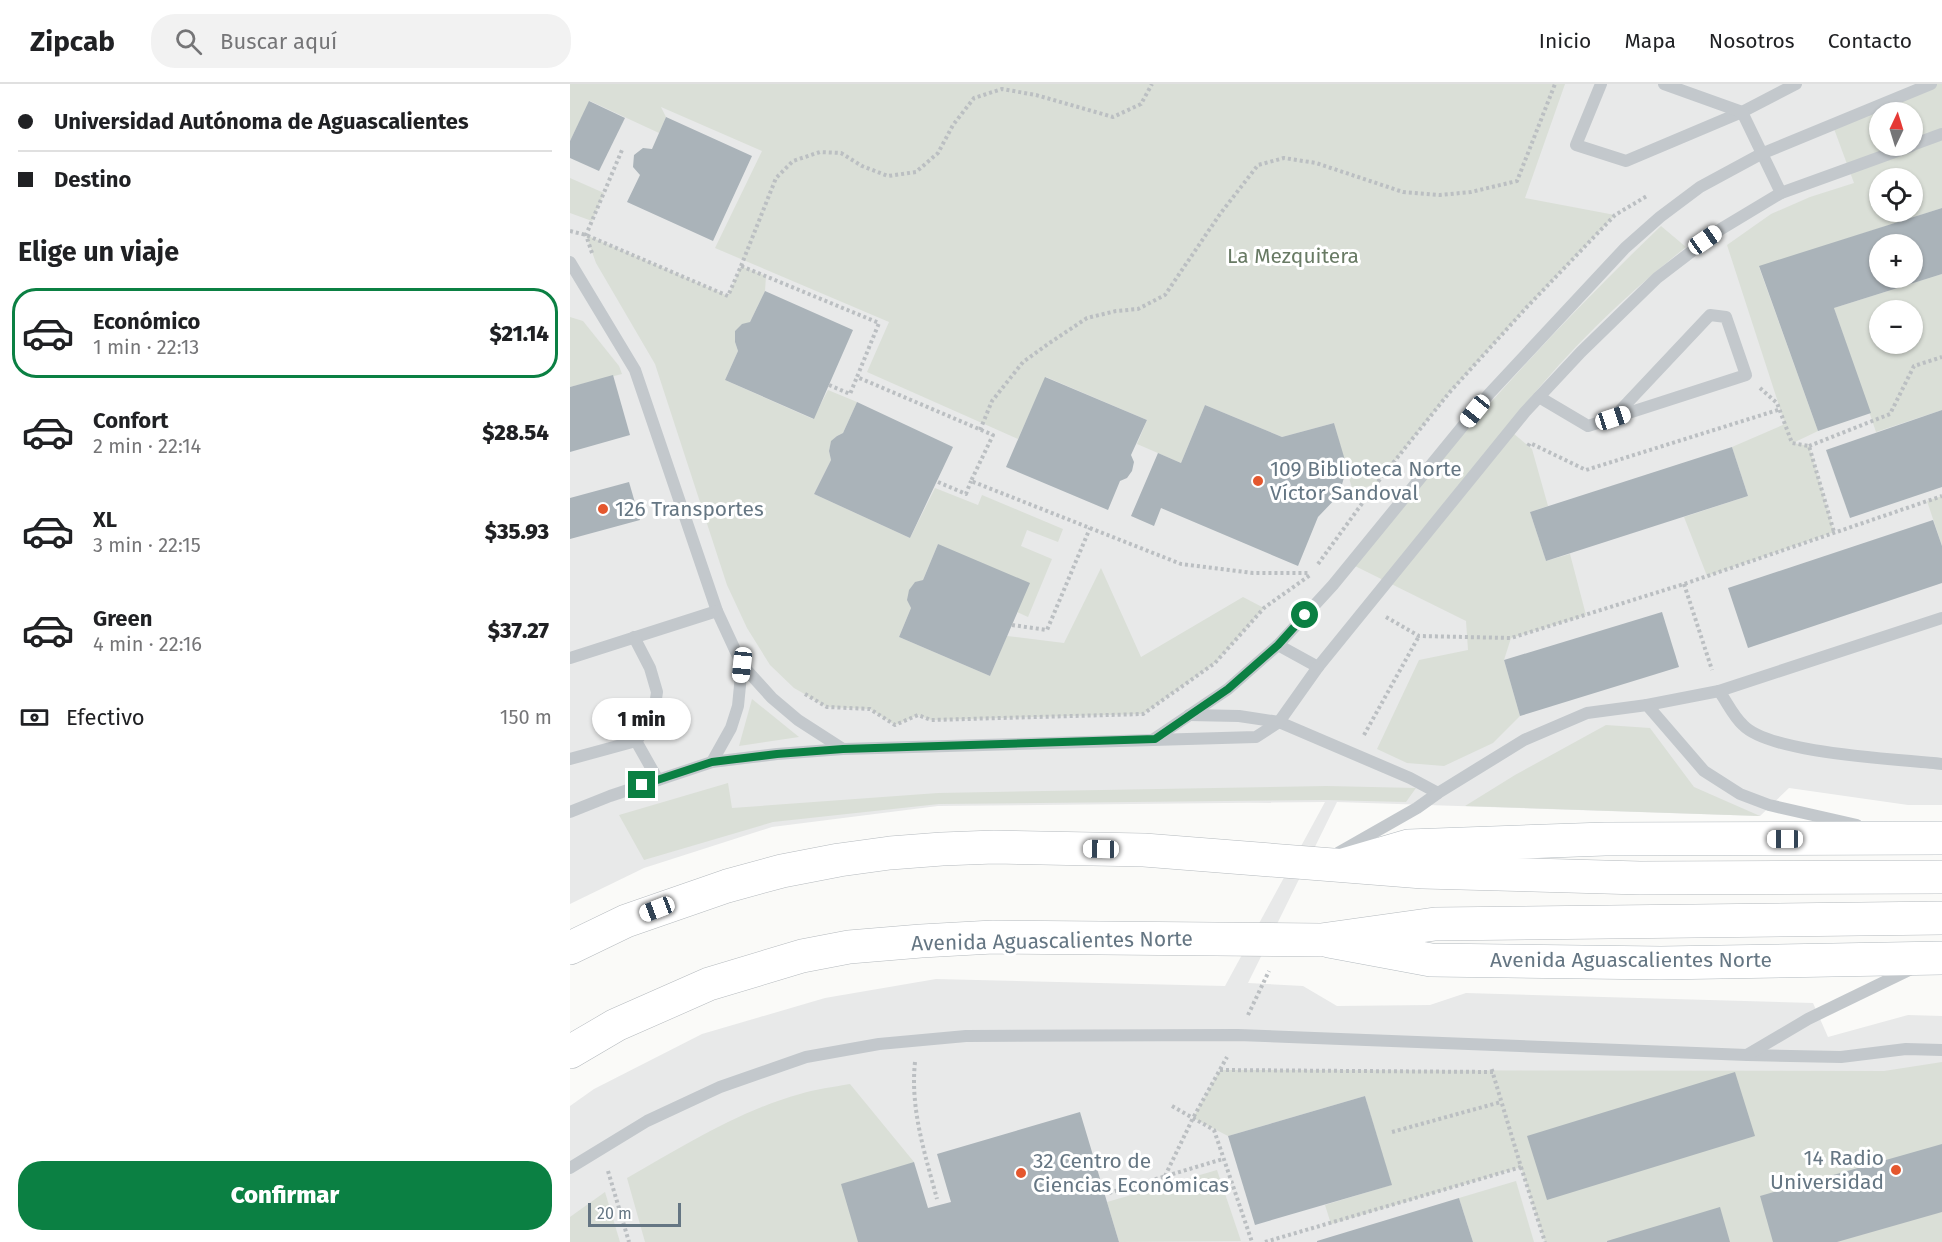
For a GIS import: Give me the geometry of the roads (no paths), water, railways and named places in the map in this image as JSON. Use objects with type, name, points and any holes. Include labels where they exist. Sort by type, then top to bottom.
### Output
[{"type":"main road","points":[[1332,864],[1408,846],[1605,839],[1931,838]]},
{"type":"main road","points":[[575,945],[663,907],[782,871],[890,853],[994,847],[1144,850],[1423,872],[1640,878],[1942,877]]},
{"type":"main road","name":"Avenida Aguascalientes Norte","points":[[570,1052],[616,1025],[709,984],[783,961],[849,947],[921,940],[993,937],[1321,940],[1435,924],[1942,918]]},
{"type":"main road","name":"Avenida Aguascalientes Norte","points":[[1321,940],[1431,960],[1661,963],[1938,958]]},
{"type":"lane","points":[[1601,84],[1576,145],[1626,161],[1742,112],[1796,84]]},
{"type":"lane","points":[[1664,84],[1742,112],[1781,193]]},
{"type":"lane","points":[[1155,739],[1228,689],[1278,645],[1333,585],[1489,394],[1625,248],[1660,217],[1700,187],[1761,154],[1931,84]]},
{"type":"lane","points":[[1923,141],[1942,134]]},
{"type":"lane","points":[[570,812],[610,796],[712,762],[777,754],[843,749],[1256,738],[1279,722],[1318,667],[1539,398],[1581,352],[1657,278],[1721,229],[1781,193],[1882,156]]},
{"type":"lane","points":[[570,261],[573,275],[635,370],[717,611],[742,665],[789,713],[843,749]]},
{"type":"lane","points":[[1539,398],[1588,426],[1613,418],[1746,375],[1726,317],[1710,315],[1613,418]]},
{"type":"lane","points":[[570,658],[717,611]]},
{"type":"lane","points":[[1332,864],[1438,793],[1524,740],[1587,713],[1647,705],[1719,691],[1942,618]]},
{"type":"lane","points":[[570,759],[636,741],[653,720],[657,692],[650,668],[634,637]]},
{"type":"lane","points":[[1278,645],[1318,667]]},
{"type":"lane","points":[[712,762],[731,728],[738,706],[742,665]]},
{"type":"lane","points":[[1719,691],[1743,727],[1770,741],[1812,750],[1942,764]]},
{"type":"lane","points":[[1647,705],[1704,771],[1740,794],[1769,805],[1931,838]]},
{"type":"lane","points":[[1190,715],[1239,716],[1279,722],[1410,778],[1438,793]]},
{"type":"lane","points":[[636,741],[658,780]]},
{"type":"lane","points":[[1747,1055],[1808,1019],[1938,958]]},
{"type":"lane","points":[[570,1168],[647,1122],[720,1087],[806,1057],[917,1040],[966,1036],[1239,1035],[1747,1055],[1841,1057],[1906,1049],[1942,1050]]},
{"type":"place","name":"109 Biblioteca Norte Víctor Sandoval","points":[[1258,481]]},
{"type":"place","name":"126 Transportes","points":[[603,509]]},
{"type":"place","name":"14 Radio Universidad","points":[[1896,1170]]},
{"type":"place","name":"32 Centro de Ciencias Económicas","points":[[1021,1173]]},
{"type":"park label","name":"La Mezquitera","points":[[1293,256]]}]
